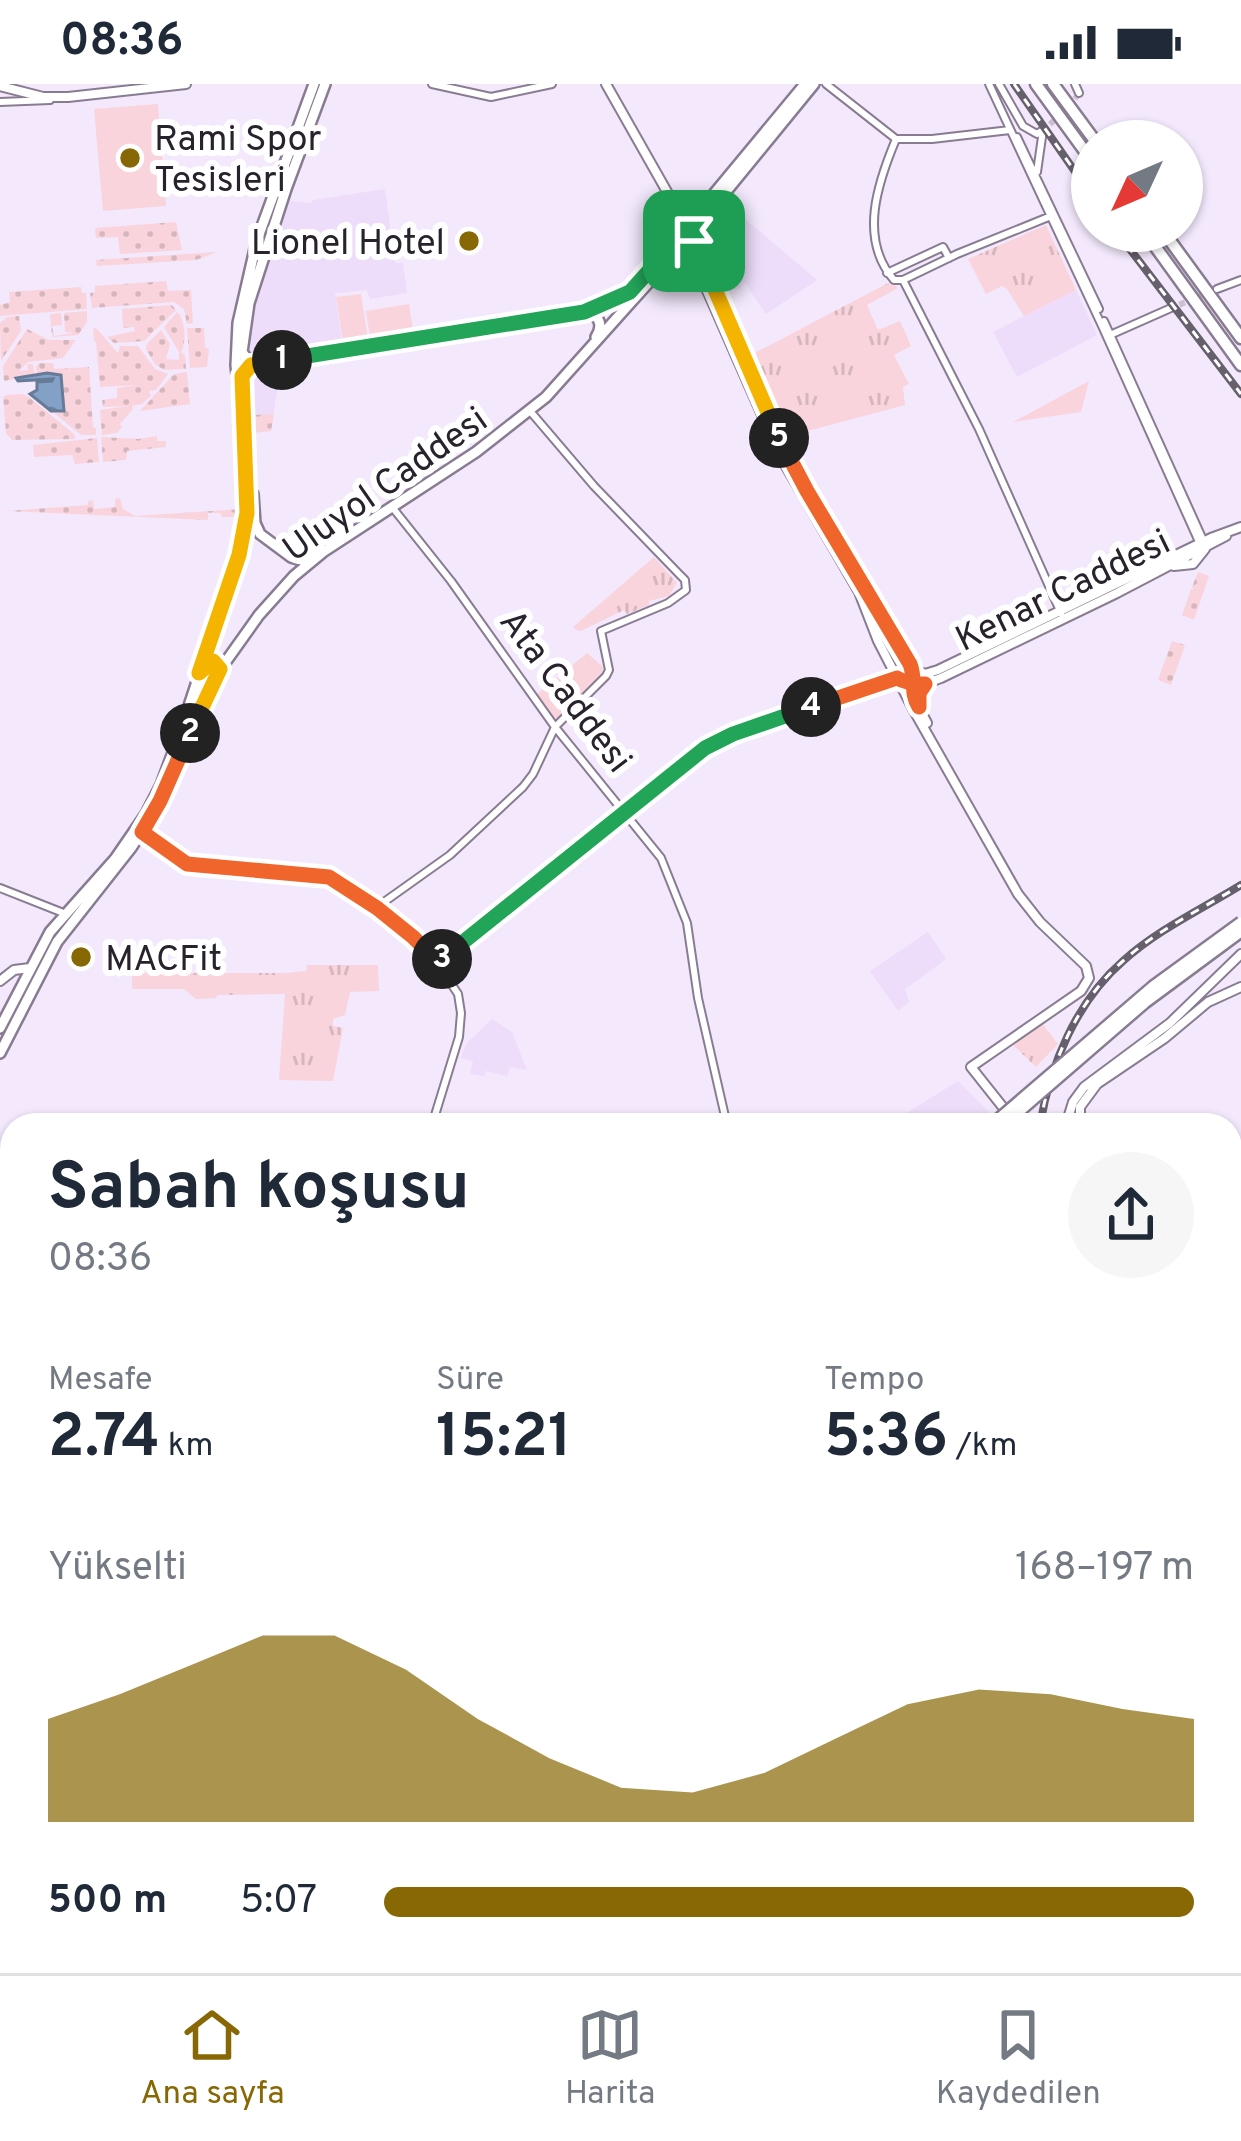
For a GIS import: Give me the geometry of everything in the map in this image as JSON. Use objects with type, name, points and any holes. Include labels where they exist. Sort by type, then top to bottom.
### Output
[{"type":"highway","points":[[1036,84],[1071,132]]},
{"type":"highway","points":[[1053,84],[1080,120]]},
{"type":"highway","points":[[1159,252],[1241,364]]},
{"type":"highway","points":[[1178,252],[1241,338]]},
{"type":"main road","points":[[6,85],[68,98],[181,84]]},
{"type":"main road","points":[[0,1028],[47,935],[123,848],[153,800],[171,758],[233,573],[247,513],[236,365],[238,323],[257,240],[325,84]]},
{"type":"main road","points":[[606,84],[680,215],[684,236]]},
{"type":"main road","points":[[242,422],[243,372],[251,365],[584,312],[630,292],[684,236],[809,84]]},
{"type":"main road","points":[[684,236],[809,84]]},
{"type":"main road","points":[[269,361],[248,360],[242,344],[309,87]]},
{"type":"main road","points":[[666,192],[684,236],[700,255],[792,465],[913,670],[913,696],[934,741]]},
{"type":"main road","points":[[680,215],[701,211]]},
{"type":"main road","name":"Uluyol Caddesi","points":[[0,1053],[42,968],[160,801],[220,669],[271,602],[323,552],[453,468],[530,411],[624,312],[684,236]]},
{"type":"main road","points":[[672,257],[686,254],[697,266],[780,456],[859,592],[897,678],[1010,883],[1040,922],[1082,961],[1089,978],[1081,991],[970,1067],[1007,1113]]},
{"type":"main road","points":[[608,304],[609,315],[624,312]]},
{"type":"main road","points":[[584,312],[596,316],[601,327],[587,352]]},
{"type":"main road","points":[[246,468],[260,534],[297,559],[323,552]]},
{"type":"main road","name":"Kenar Caddesi","points":[[1203,545],[1202,557],[1193,565],[1173,566],[925,684],[897,678],[904,667],[925,674],[938,670],[1236,529]]},
{"type":"main road","points":[[233,573],[253,543],[274,550],[289,569],[271,602]]},
{"type":"main road","points":[[214,629],[216,648],[233,649]]},
{"type":"main road","points":[[199,673],[213,661],[220,669]]},
{"type":"main road","points":[[919,707],[925,684]]},
{"type":"main road","points":[[1006,1113],[1153,986],[1241,922]]},
{"type":"main road","points":[[1018,1113],[1155,994],[1241,932]]},
{"type":"main road","points":[[1069,1113],[1084,1087],[1159,1033],[1241,954]]},
{"type":"main road","points":[[1231,961],[1241,968]]},
{"type":"main road","points":[[2,978],[16,968],[42,968]]},
{"type":"main road","points":[[1219,973],[1225,986],[1238,988]]},
{"type":"main road","points":[[2,978],[14,976],[22,984]]},
{"type":"main road","points":[[1079,1113],[1097,1084],[1166,1038],[1208,1002],[1238,988]]},
{"type":"street","points":[[432,84],[491,97],[551,84]]},
{"type":"street","points":[[826,84],[896,139],[1010,130]]},
{"type":"street","points":[[988,84],[1064,238]]},
{"type":"street","points":[[999,84],[1023,126],[1037,134],[1043,130],[1036,166],[1039,181]]},
{"type":"street","points":[[0,102],[68,98]]},
{"type":"street","points":[[1010,130],[1021,142],[1203,545]]},
{"type":"street","points":[[896,139],[874,214],[875,242],[893,280],[904,280],[1051,216]]},
{"type":"street","points":[[887,273],[943,247],[949,258]]},
{"type":"street","points":[[904,280],[969,409],[1060,613]]},
{"type":"street","points":[[1217,289],[1241,280]]},
{"type":"street","points":[[1108,335],[1168,310]]},
{"type":"street","points":[[377,908],[440,863],[523,787],[555,728],[609,670],[601,631],[668,603],[686,590],[680,574],[530,411]]},
{"type":"street","name":"Ata Caddesi","points":[[392,507],[555,728],[661,858],[687,922],[698,998],[724,1113]]},
{"type":"street","points":[[438,962],[714,742],[897,678]]},
{"type":"street","points":[[142,832],[182,862],[336,880],[413,937],[438,962],[458,994],[461,1026],[436,1113]]},
{"type":"street","points":[[0,888],[66,914]]},
{"type":"shaded area","points":[[385,189],[395,263],[403,263],[407,293],[370,299],[367,290],[335,293],[342,342],[250,353],[249,320],[290,201],[310,203]]},
{"type":"shaded area","points":[[724,201],[817,280],[766,314],[745,283],[721,293],[699,239]]},
{"type":"shaded area","points":[[1076,290],[1097,335],[1017,377],[993,332]]},
{"type":"shaded area","points":[[281,363],[271,431],[251,433],[250,369]]},
{"type":"shaded area","points":[[928,932],[946,959],[905,989],[909,1002],[898,1011],[870,971]]},
{"type":"shaded area","points":[[492,1019],[512,1032],[527,1070],[510,1067],[507,1076],[486,1071],[484,1076],[470,1074],[473,1061],[461,1058],[463,1051]]},
{"type":"shaded area","points":[[958,1081],[990,1113],[907,1113]]},
{"type":"green space","name":"Rami Spor Tesisleri","points":[[158,104],[166,206],[103,211],[94,109]]},
{"type":"green space","points":[[176,222],[182,250],[120,254],[118,237],[96,238],[95,228]]},
{"type":"green space","points":[[1046,225],[1076,290],[1024,316],[1002,286],[986,294],[968,259]]},
{"type":"green space","points":[[217,252],[196,260],[97,266],[96,260]]},
{"type":"green space","points":[[166,281],[168,291],[191,290],[193,323],[187,324],[184,309],[174,302],[92,308],[90,293],[95,286]]},
{"type":"green space","points":[[890,282],[898,288],[867,305],[878,330],[900,321],[911,346],[894,355],[909,384],[903,387],[905,405],[785,437],[747,357]]},
{"type":"green space","points":[[81,287],[87,309],[0,316],[0,305],[10,302],[9,292]]},
{"type":"green space","points":[[361,294],[368,339],[343,342],[336,297]]},
{"type":"green space","points":[[409,304],[413,330],[370,337],[366,311]]},
{"type":"green space","points":[[172,305],[176,310],[144,341],[114,343],[107,337],[135,331],[134,327],[123,328],[122,309]]},
{"type":"green space","points":[[87,311],[87,322],[78,335],[52,337],[50,314],[61,313],[62,325],[52,326],[54,336],[74,333],[65,332],[64,313]]},
{"type":"green space","points":[[177,312],[183,324],[181,352],[186,369],[164,370],[155,364],[147,344],[161,330],[170,344],[166,359],[179,360],[164,327]]},
{"type":"green space","points":[[19,316],[21,331],[1,361],[0,323]]},
{"type":"green space","points":[[96,328],[118,353],[120,346],[138,346],[155,369],[168,374],[142,404],[132,406],[117,433],[102,435],[100,410],[129,406],[103,407],[102,400],[117,398],[117,388],[137,385],[100,387]]},
{"type":"green space","points":[[187,328],[204,328],[207,367],[190,368]]},
{"type":"green space","points":[[27,329],[49,340],[76,340],[63,358],[28,362],[19,371],[33,364],[35,376],[4,381],[3,366]]},
{"type":"green space","points":[[39,363],[53,363],[54,369],[89,367],[96,435],[81,435],[54,413],[64,412],[61,376],[37,376]]},
{"type":"green space","points":[[267,364],[253,371],[254,415],[274,414],[271,431],[251,433],[247,374],[250,369]]},
{"type":"green space","points":[[187,372],[190,404],[140,411],[174,374]]},
{"type":"green space","points":[[1089,381],[1081,412],[1013,422]]},
{"type":"green space","points":[[3,397],[29,397],[75,439],[12,440],[6,433]]},
{"type":"green space","points":[[157,436],[157,441],[166,441],[166,447],[127,451],[126,460],[103,462],[101,437]]},
{"type":"green space","points":[[97,438],[99,462],[75,464],[72,455],[34,457],[33,445]]},
{"type":"green space","points":[[120,498],[123,509],[135,516],[242,509],[240,523],[220,513],[208,513],[208,520],[7,511],[88,505],[93,500],[94,509],[115,507],[115,499]]},
{"type":"green space","points":[[654,557],[677,583],[669,596],[583,630],[573,627]]},
{"type":"green space","points":[[1198,572],[1209,576],[1194,620],[1182,615]]},
{"type":"green space","points":[[1172,641],[1185,645],[1171,685],[1158,680]]},
{"type":"green space","points":[[587,653],[603,667],[601,676],[559,719],[554,718],[536,695]]},
{"type":"green space","points":[[307,965],[378,965],[379,991],[350,992],[345,1015],[333,1019],[333,1026],[343,1028],[333,1081],[279,1080],[285,994],[196,999],[184,989],[132,989],[132,973],[285,973],[306,971]]},
{"type":"green space","points":[[1042,1023],[1058,1044],[1036,1067],[1012,1044]]},
{"type":"water","points":[[61,375],[64,411],[51,411],[30,394],[37,390],[37,382],[53,379],[16,378]]},
{"type":"tunnel","points":[[1043,130],[1079,93]]},
{"type":"tunnel","points":[[1171,308],[1208,293]]},
{"type":"railway","points":[[1014,84],[1071,166]]},
{"type":"railway","points":[[1132,252],[1241,394]]},
{"type":"railway","points":[[1043,1113],[1068,1036],[1106,977],[1150,939],[1241,885]]},
{"type":"place","name":"Rami Spor Tesisleri","points":[[130,158]]},
{"type":"place","name":"Lionel Hotel","points":[[469,241]]},
{"type":"place","name":"MACFit","points":[[81,957]]},
{"type":"route","points":[[694,241],[692,234],[684,243],[674,243],[630,292],[584,312],[269,361],[243,372],[245,525],[199,673],[213,661],[220,669],[142,832],[187,864],[329,877],[377,908],[438,962],[714,742],[897,678],[905,682],[914,682],[925,684],[919,707],[913,696],[913,687],[914,682],[914,674],[910,664],[786,452],[694,241]]}]
